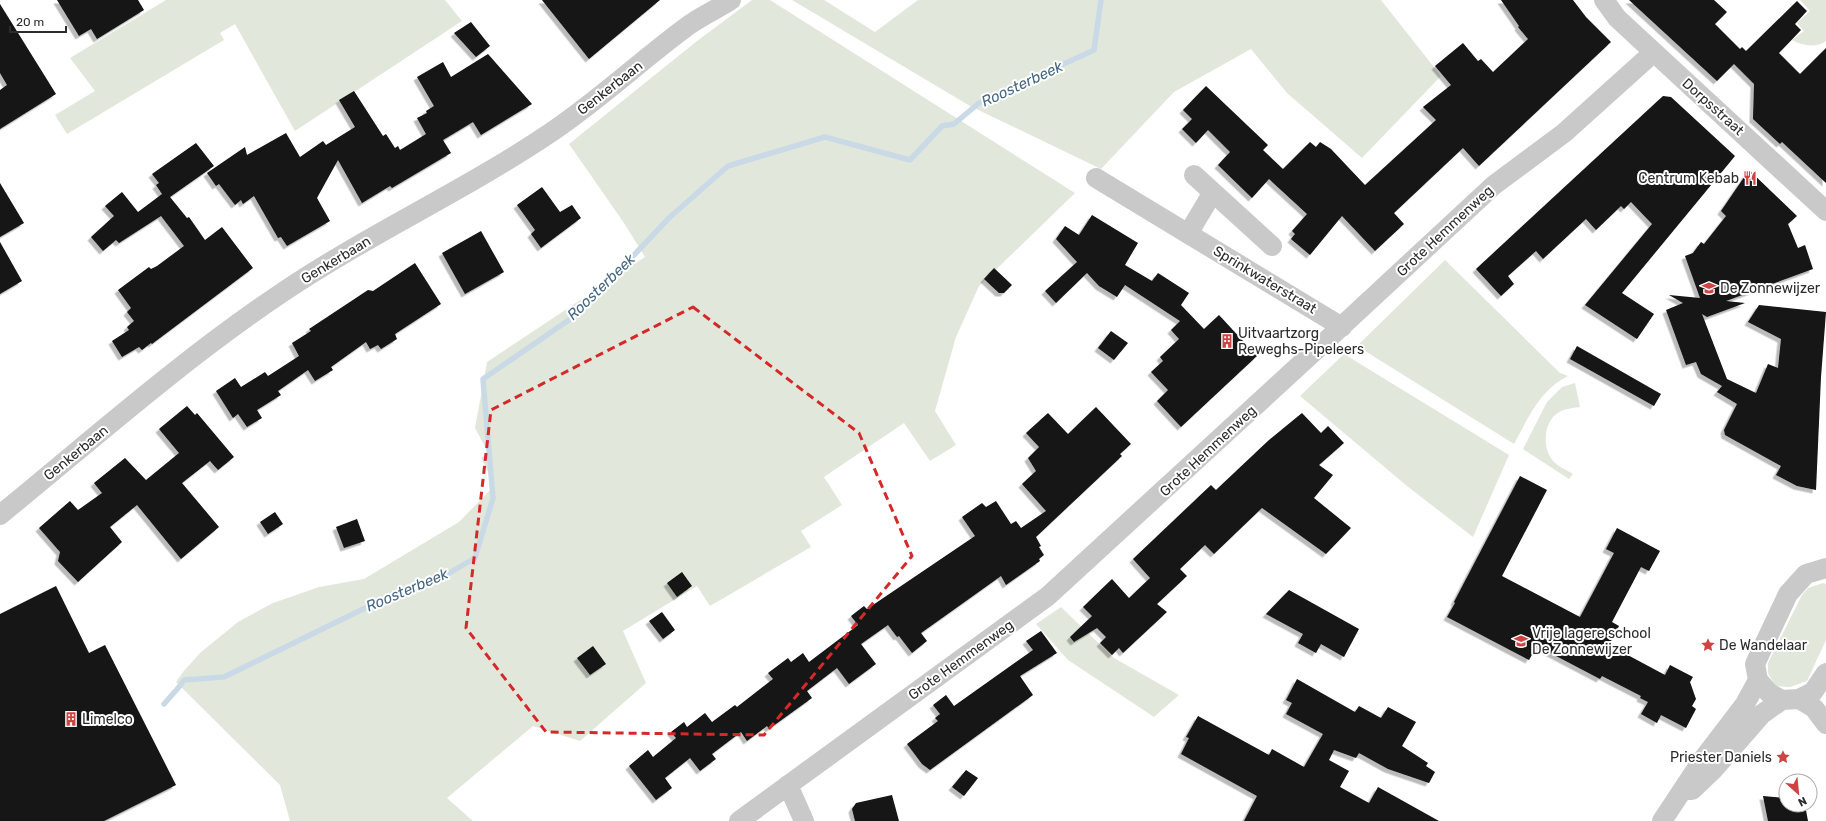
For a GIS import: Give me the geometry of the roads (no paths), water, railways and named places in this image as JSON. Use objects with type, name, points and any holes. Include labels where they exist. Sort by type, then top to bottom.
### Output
[{"type":"street","name":"Genkerbaan","points":[[687,26],[708,0]]},
{"type":"street","name":"Genkerbaan","points":[[0,515],[161,382],[231,328],[336,258],[496,168],[551,133],[601,96],[687,26],[731,0]]},
{"type":"street","name":"Dorpsstraat","points":[[1604,0],[1617,18],[1826,211]]},
{"type":"street","name":"Grote Hemmenweg","points":[[738,821],[1048,596],[1342,327],[1494,185],[1564,133],[1654,52]]},
{"type":"street","points":[[1194,175],[1272,246]]},
{"type":"street","name":"Sprinkwaterstraat","points":[[1096,178],[1342,327]]},
{"type":"street","points":[[1188,234],[1212,192]]},
{"type":"street","points":[[1826,568],[1806,574],[1788,594],[1755,664],[1758,680],[1769,693],[1814,708],[1826,724]]},
{"type":"street","points":[[1665,816],[1714,768],[1762,714],[1791,700],[1813,692],[1826,673]]},
{"type":"street","points":[[1665,816],[1703,759],[1745,704],[1758,680]]},
{"type":"street","points":[[788,785],[804,821]]},
{"type":"waterway","name":"Roosterbeek","points":[[164,704],[184,680],[224,677],[398,592],[434,582],[475,558],[493,498],[483,379],[579,313],[670,217],[728,166],[825,137],[910,160],[942,126],[954,124],[979,103],[1094,50],[1101,0]]},
{"type":"place","name":"Centrum Kebab","points":[[1750,178]]},
{"type":"place","name":"De Zonnewijzer","points":[[1709,288]]},
{"type":"place","name":"Uitvaartzorg Reweghs-Pipeleers","points":[[1227,341]]},
{"type":"place","name":"Vrije lagere school De Zonnewijzer","points":[[1521,641]]},
{"type":"place","name":"De Wandelaar","points":[[1708,645]]},
{"type":"place","name":"Limelco","points":[[71,719]]},
{"type":"place","name":"Priester Daniels","points":[[1783,757]]}]
